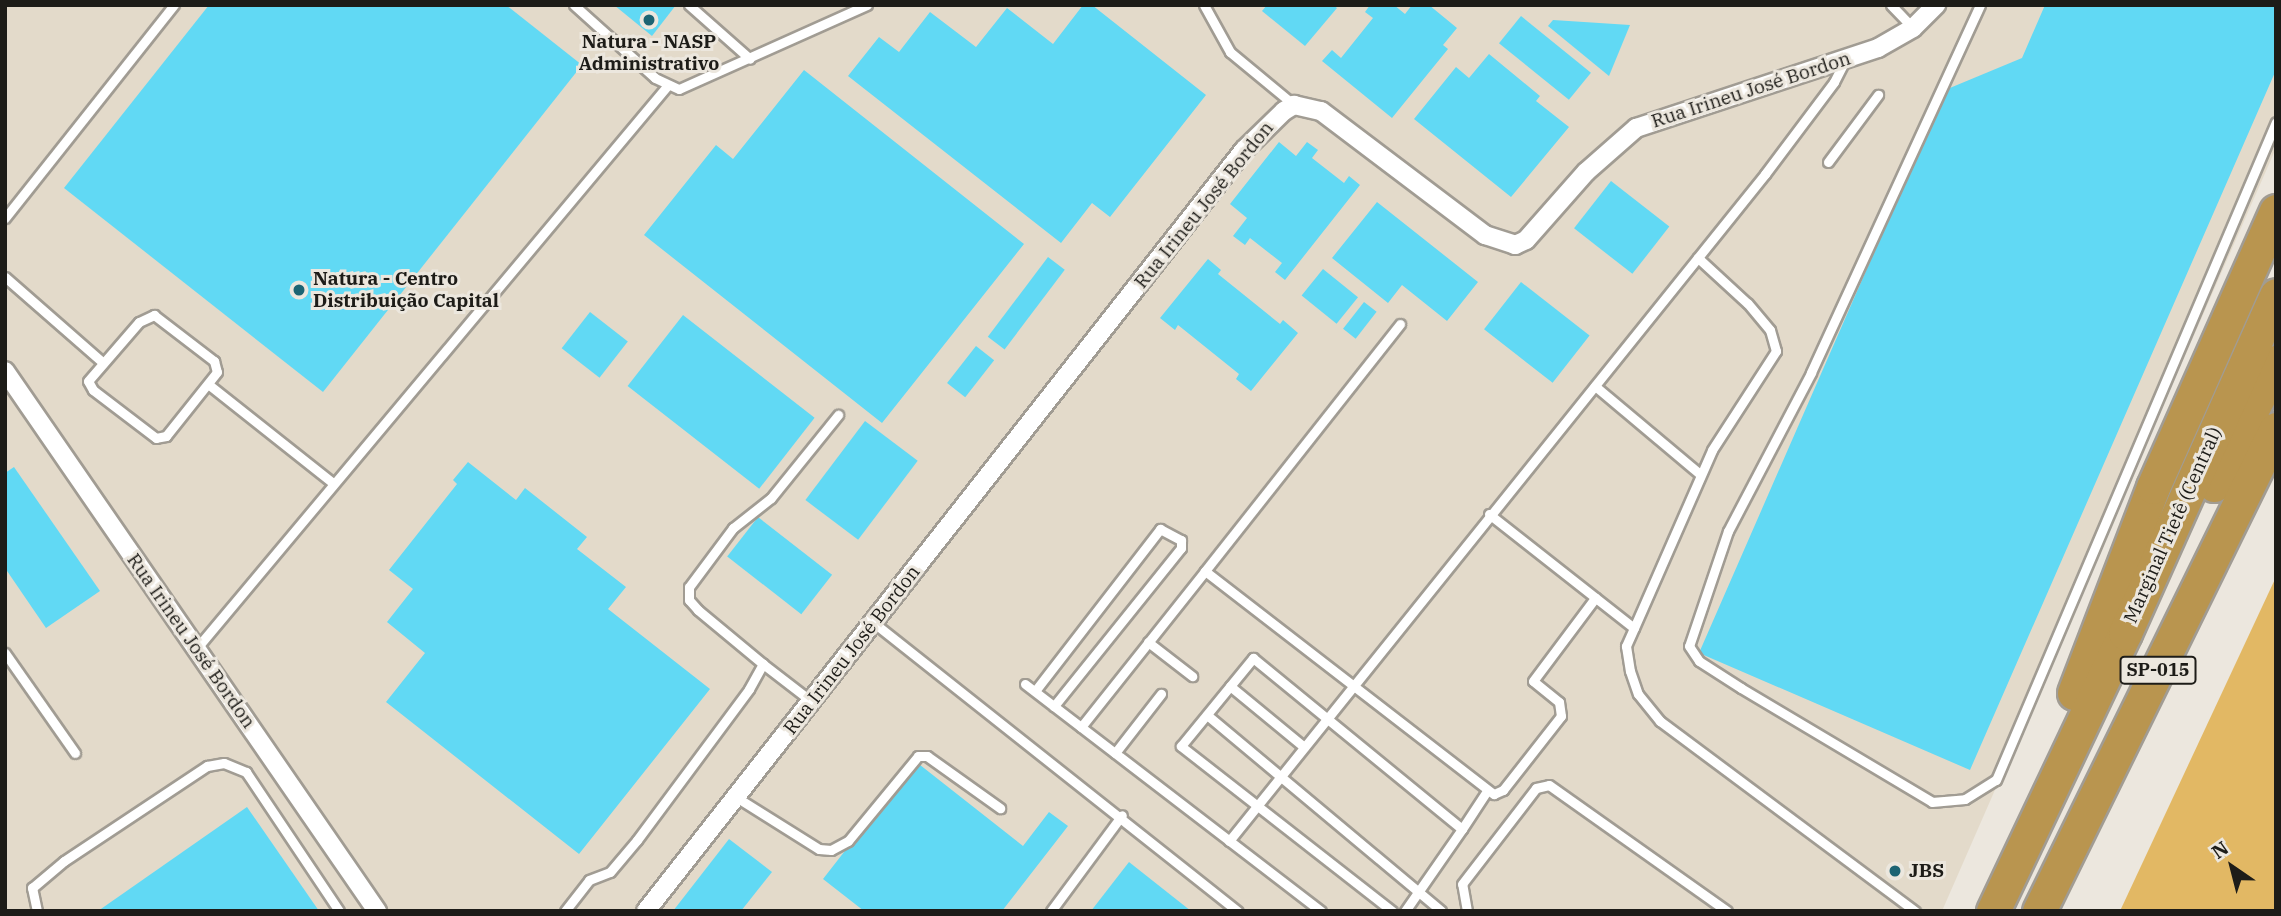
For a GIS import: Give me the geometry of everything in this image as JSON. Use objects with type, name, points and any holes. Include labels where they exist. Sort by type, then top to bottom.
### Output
[{"type":"highway","points":[[2068,755],[2070,705],[2148,499],[2276,211]]},
{"type":"highway","name":"Marginal Tietê (Central)","points":[[1993,911],[2125,633],[2276,295]]},
{"type":"highway","points":[[2125,633],[2181,550],[2276,362]]},
{"type":"highway","name":"SP-015","points":[[2039,911],[2276,429]]},
{"type":"street","name":"Rua Irineu José Bordon","points":[[646,911],[1244,150],[1270,121],[1294,106],[1308,106],[1334,118],[1485,234],[1508,245],[1526,240],[1586,172],[1636,128],[1845,60],[1913,28],[1936,5]]},
{"type":"street","name":"Rua Irineu José Bordon","points":[[5,371],[377,911]]},
{"type":"lane","points":[[5,218],[174,5]]},
{"type":"lane","points":[[574,5],[667,86],[679,89],[699,83],[867,5]]},
{"type":"lane","points":[[689,5],[750,59]]},
{"type":"lane","points":[[839,5],[849,13]]},
{"type":"lane","points":[[1204,5],[1230,52],[1294,106]]},
{"type":"lane","points":[[1891,5],[1913,28]]},
{"type":"lane","points":[[1980,5],[1811,373],[1728,531],[1689,646],[1699,660],[1731,681],[1932,802],[1965,799],[1996,780],[2276,121]]},
{"type":"lane","points":[[1229,841],[1259,807],[1325,719],[1489,514],[1698,258],[1806,121],[1845,60]]},
{"type":"lane","points":[[197,649],[667,86]]},
{"type":"lane","points":[[1828,162],[1878,95]]},
{"type":"lane","points":[[1698,258],[1747,303],[1776,342],[1772,360],[1727,422],[1700,474],[1626,646],[1637,694],[1661,721],[1915,911]]},
{"type":"lane","points":[[5,277],[102,362]]},
{"type":"lane","points":[[154,315],[214,361],[217,372],[208,384],[166,436],[156,438],[90,386],[102,362],[139,322],[154,315]]},
{"type":"lane","points":[[1081,727],[1400,324]]},
{"type":"lane","points":[[208,384],[333,484]]},
{"type":"lane","points":[[1595,386],[1700,474]]},
{"type":"lane","points":[[812,702],[698,610],[689,600],[689,587],[733,528],[771,498],[838,415]]},
{"type":"lane","points":[[1489,514],[1634,628]]},
{"type":"lane","points":[[1035,691],[1160,529],[1181,540],[1181,548],[1055,706]]},
{"type":"lane","points":[[1205,571],[1494,794],[1503,790],[1561,716],[1559,702],[1533,681],[1595,598]]},
{"type":"lane","points":[[874,623],[1122,815],[1238,911]]},
{"type":"lane","points":[[1148,642],[1192,676]]},
{"type":"lane","points":[[5,653],[75,753]]},
{"type":"lane","points":[[1392,911],[1181,746],[1253,658],[1462,829]]},
{"type":"lane","points":[[565,911],[589,880],[610,872],[637,840],[739,706],[763,664]]},
{"type":"lane","points":[[1026,684],[1321,911]]},
{"type":"lane","points":[[1230,686],[1304,747]]},
{"type":"lane","points":[[1115,753],[1161,694]]},
{"type":"lane","points":[[1207,715],[1441,911]]},
{"type":"lane","points":[[736,797],[819,849],[831,850],[848,841],[918,756],[927,757],[1000,808]]},
{"type":"lane","points":[[37,911],[32,888],[64,860],[207,766],[224,763],[246,772],[339,911]]},
{"type":"lane","points":[[1467,911],[1462,884],[1536,788],[1549,785],[1727,911]]},
{"type":"lane","points":[[1405,911],[1487,791]]},
{"type":"lane","points":[[1051,911],[1122,815]]},
{"type":"shaded area","points":[[5,5],[2276,5],[2276,148],[1942,911],[5,911]]},
{"type":"shaded area","points":[[2276,577],[2276,911],[2120,911]]},
{"type":"building","name":"Natura - Centro Distribuição Capital","points":[[209,5],[506,5],[582,65],[323,392],[64,188]]},
{"type":"building","name":"Natura - NASP Administrativo","points":[[614,5],[676,5],[652,36]]},
{"type":"building","points":[[1083,5],[1092,5],[1206,95],[1110,217],[1092,203],[1061,243],[848,76],[879,37],[899,52],[930,12],[976,47],[1007,8],[1053,44]]},
{"type":"building","points":[[1267,5],[1333,5],[1337,8],[1305,46],[1262,11]]},
{"type":"building","points":[[1370,5],[1394,5],[1405,14],[1412,5],[1429,5],[1457,28],[1443,45],[1448,49],[1392,118],[1322,61],[1332,50],[1341,58],[1373,18],[1365,12]]},
{"type":"building","points":[[2045,5],[2276,5],[2276,70],[1970,770],[1699,653],[1945,90],[2022,58]]},
{"type":"building","points":[[1521,16],[1591,73],[1569,100],[1499,43]]},
{"type":"building","points":[[1553,20],[1630,25],[1609,76],[1548,26]]},
{"type":"building","points":[[1489,54],[1540,96],[1536,101],[1569,127],[1511,197],[1414,119],[1456,67],[1469,78]]},
{"type":"building","points":[[804,70],[1024,244],[882,423],[644,235],[716,145],[733,159]]},
{"type":"building","points":[[1279,142],[1296,156],[1307,142],[1318,150],[1312,158],[1344,183],[1349,176],[1360,185],[1285,280],[1275,272],[1282,263],[1250,238],[1245,245],[1233,236],[1247,218],[1230,204]]},
{"type":"building","points":[[1611,181],[1669,227],[1632,274],[1574,228]]},
{"type":"building","points":[[1377,202],[1478,282],[1447,321],[1402,285],[1388,303],[1332,258]]},
{"type":"building","points":[[1048,257],[1065,270],[1005,350],[988,337]]},
{"type":"building","points":[[1208,259],[1221,270],[1218,274],[1280,324],[1283,320],[1298,333],[1251,391],[1236,379],[1239,374],[1178,325],[1175,330],[1160,318]]},
{"type":"building","points":[[1323,269],[1358,297],[1337,324],[1302,295]]},
{"type":"building","points":[[1521,282],[1590,336],[1553,383],[1484,329]]},
{"type":"building","points":[[1364,302],[1377,312],[1356,339],[1343,329]]},
{"type":"building","points":[[590,312],[628,342],[600,378],[562,348]]},
{"type":"building","points":[[683,315],[815,418],[759,489],[628,386]]},
{"type":"building","points":[[976,346],[994,360],[965,397],[947,383]]},
{"type":"building","points":[[865,421],[918,461],[858,540],[805,500]]},
{"type":"building","points":[[468,462],[516,500],[525,488],[587,537],[577,549],[626,587],[608,609],[710,689],[579,854],[386,702],[425,653],[387,622],[413,589],[389,570],[457,484],[453,480]]},
{"type":"building","points":[[14,467],[100,591],[46,628],[5,568],[5,473]]},
{"type":"building","points":[[758,517],[832,575],[801,614],[727,556]]},
{"type":"building","points":[[915,761],[1023,846],[1049,812],[1068,826],[1002,911],[864,911],[823,879]]},
{"type":"building","points":[[247,807],[319,911],[98,911]]},
{"type":"building","points":[[729,839],[772,872],[741,911],[673,911]]},
{"type":"building","points":[[1129,862],[1191,911],[1091,911]]},
{"type":"place","name":"Natura - NASP Administrativo","points":[[649,20]]},
{"type":"place","name":"Natura - Centro Distribuição Capital","points":[[299,290]]},
{"type":"place","name":"JBS","points":[[1895,871]]}]
